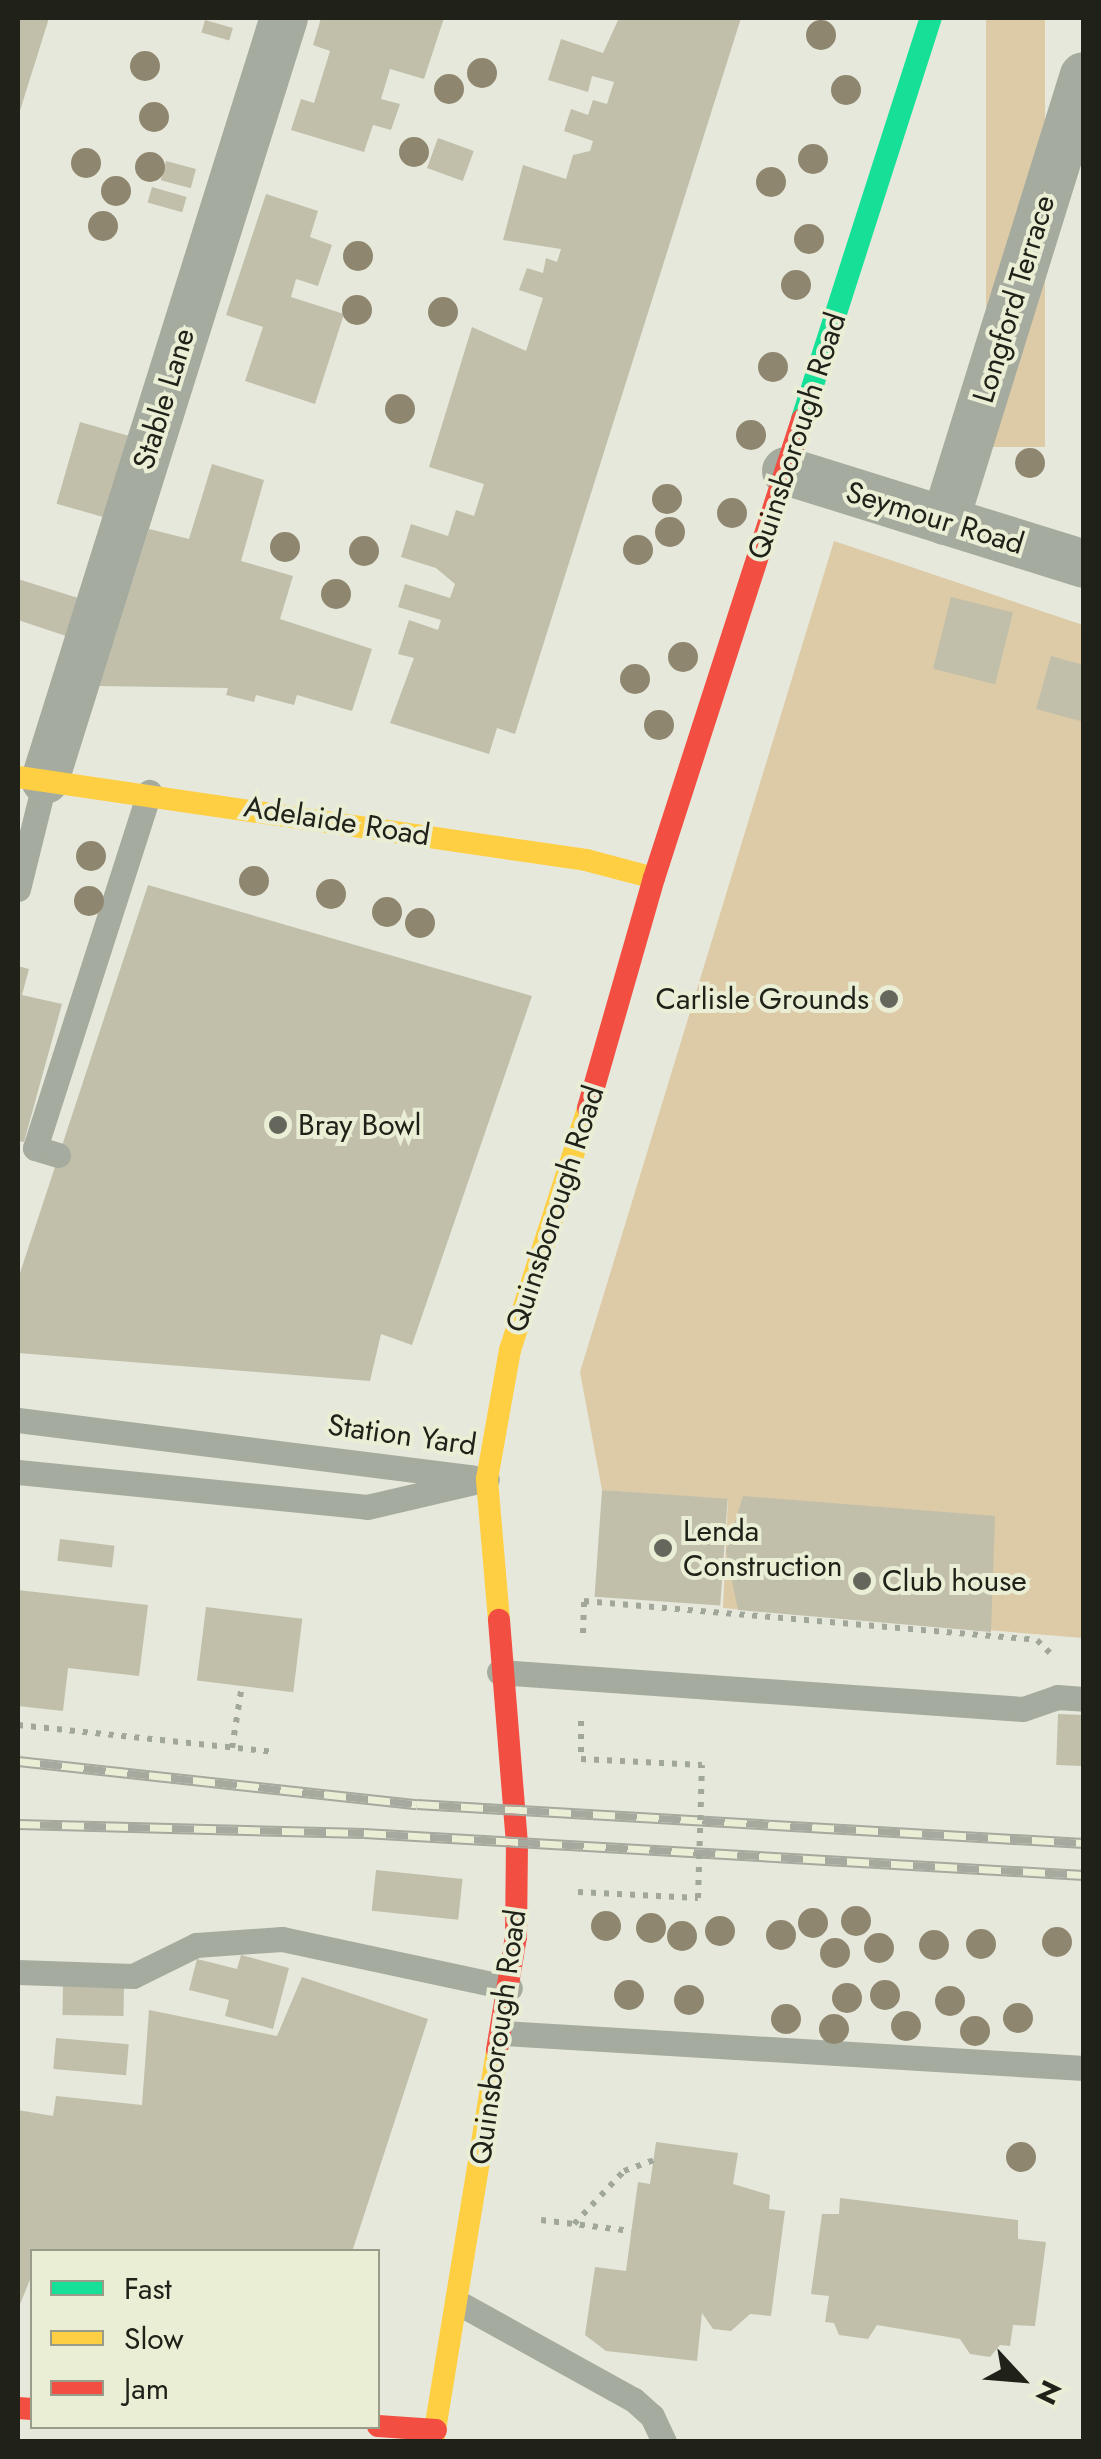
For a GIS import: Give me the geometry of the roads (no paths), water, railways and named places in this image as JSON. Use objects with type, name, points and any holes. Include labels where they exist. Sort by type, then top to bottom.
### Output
[{"type":"street","name":"Stable Lane","points":[[31,779],[284,18]]},
{"type":"street","name":"Quinsborough Road","points":[[435,2436],[510,1988],[517,1844],[499,1672],[487,1479],[510,1350],[569,1174],[654,878],[931,18]]},
{"type":"street","name":"Longford Terrace","points":[[945,521],[1084,76]]},
{"type":"street","name":"Seymour Road","points":[[786,471],[1084,564]]},
{"type":"street","name":"Adelaide Road","points":[[31,779],[150,792],[610,864],[654,878]]},
{"type":"street","points":[[380,2426],[435,2436]]},
{"type":"lane","points":[[18,889],[31,779]]},
{"type":"lane","points":[[58,1155],[35,1148],[150,792]]},
{"type":"lane","name":"Station Yard","points":[[18,1420],[487,1479]]},
{"type":"lane","name":"Station Yard","points":[[18,1472],[367,1507],[487,1479]]},
{"type":"lane","points":[[499,1672],[1023,1709],[1057,1697],[1084,1699]]},
{"type":"lane","points":[[18,1972],[132,1976],[196,1945],[282,1939],[510,1988]]},
{"type":"lane","points":[[503,2033],[1084,2068]]},
{"type":"lane","points":[[457,2302],[634,2400],[652,2416],[664,2442]]},
{"type":"railway","points":[[18,1761],[417,1804],[1084,1843]]},
{"type":"railway","points":[[18,1824],[364,1833],[1084,1875]]},
{"type":"place","name":"Carlisle Grounds","points":[[889,999]]},
{"type":"place","name":"Bray Bowl","points":[[278,1125]]},
{"type":"place","name":"Lenda Construction","points":[[663,1548]]},
{"type":"place","name":"Club house","points":[[862,1581]]}]
